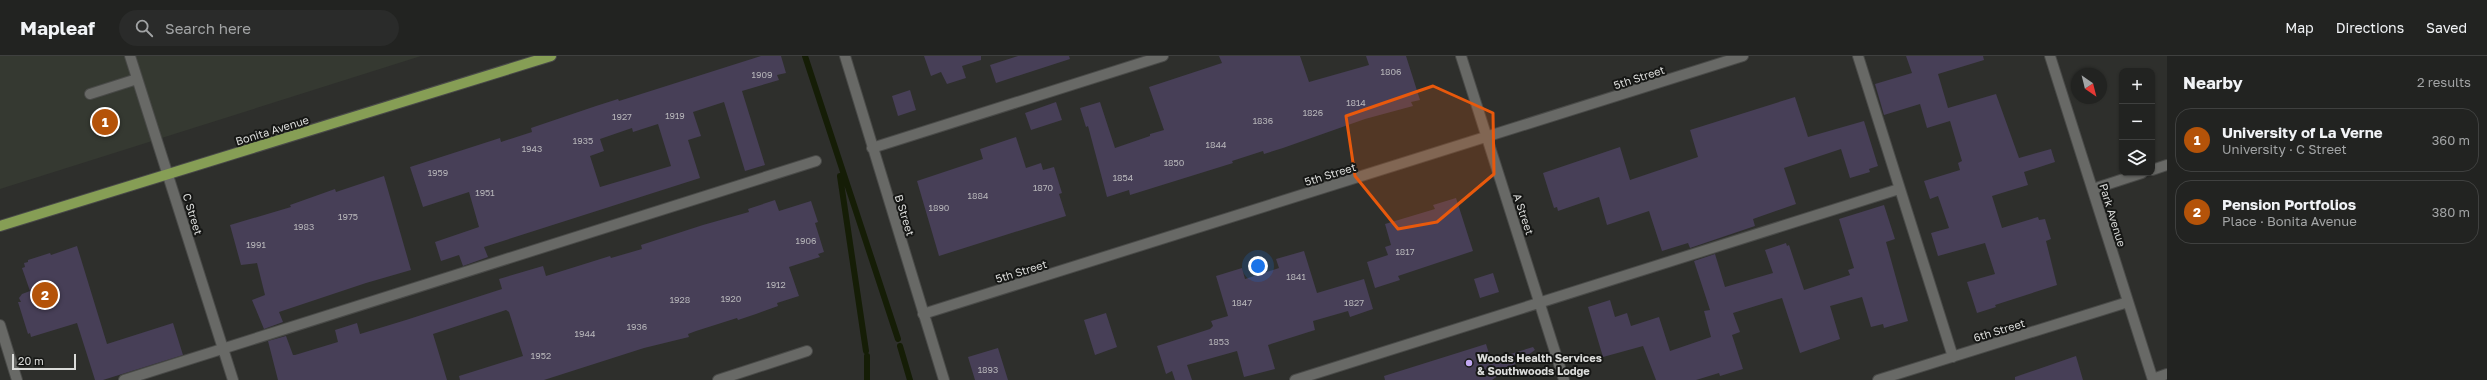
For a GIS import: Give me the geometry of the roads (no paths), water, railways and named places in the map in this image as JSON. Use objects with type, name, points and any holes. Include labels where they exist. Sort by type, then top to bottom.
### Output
[{"type":"main road","name":"Bonita Avenue","points":[[0,226],[551,56]]},
{"type":"street","name":"C Street","points":[[130,56],[233,380]]},
{"type":"street","name":"B Street","points":[[845,56],[944,380]]},
{"type":"street","points":[[872,148],[1163,56]]},
{"type":"street","name":"A Street","points":[[1461,56],[1564,380]]},
{"type":"street","name":"5th Street","points":[[923,314],[1744,56]]},
{"type":"street","points":[[1858,56],[1953,357]]},
{"type":"street","name":"Park Avenue","points":[[2050,56],[2153,379]]},
{"type":"street","points":[[90,94],[137,79]]},
{"type":"street","points":[[124,380],[816,161]]},
{"type":"street","points":[[2155,169],[2167,165]]},
{"type":"street","points":[[2093,189],[2133,176]]},
{"type":"street","points":[[1295,380],[1899,189]]},
{"type":"street","name":"6th Street","points":[[1878,380],[2128,302]]},
{"type":"street","points":[[0,325],[17,380]]},
{"type":"street","points":[[718,380],[807,351]]},
{"type":"street","points":[[2153,379],[2167,374]]},
{"type":"waterway","points":[[805,56],[898,339]]},
{"type":"waterway","points":[[840,176],[866,351]]},
{"type":"waterway","points":[[900,346],[910,380]]},
{"type":"waterway","points":[[867,356],[867,380]]},
{"type":"place","name":"University of La Verne","points":[[105,122]]},
{"type":"place","name":"Pension Portfolios","points":[[45,295]]},
{"type":"place","name":"Woods Health Services & Southwoods Lodge","points":[[1469,363]]}]
